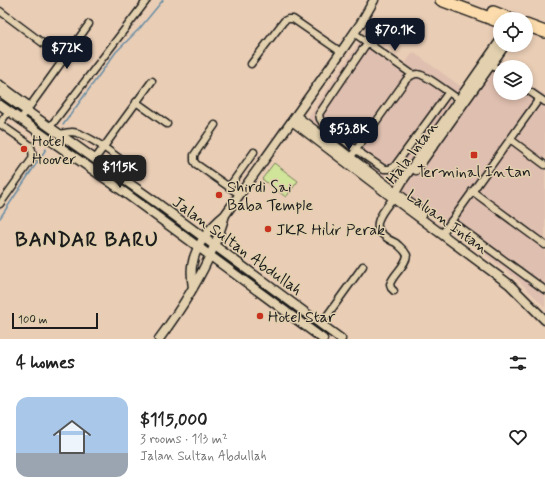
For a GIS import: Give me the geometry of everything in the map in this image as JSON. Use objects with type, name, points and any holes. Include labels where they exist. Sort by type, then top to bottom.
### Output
[{"type":"highway","points":[[441,0],[493,19]]},
{"type":"highway","points":[[459,0],[493,12]]},
{"type":"highway","points":[[533,30],[545,32]]},
{"type":"highway","points":[[533,32],[545,37]]},
{"type":"street","points":[[50,127],[147,0]]},
{"type":"street","points":[[159,339],[193,288],[214,245],[225,215],[354,33],[374,0]]},
{"type":"street","points":[[0,12],[64,59]]},
{"type":"street","points":[[251,64],[284,21],[288,19],[293,19],[340,52]]},
{"type":"street","points":[[20,120],[89,24]]},
{"type":"street","points":[[354,33],[413,75]]},
{"type":"street","points":[[367,43],[319,114],[323,124],[356,150],[384,169],[389,170],[394,167],[448,92]]},
{"type":"street","name":"Hala Intan","points":[[489,63],[494,52]]},
{"type":"street","name":"Hala Intan","points":[[395,195],[461,101],[499,52]]},
{"type":"street","points":[[489,63],[493,66]]},
{"type":"street","points":[[348,160],[406,80],[413,75],[416,74],[424,76],[461,101]]},
{"type":"street","points":[[102,177],[95,166],[95,159],[152,81]]},
{"type":"street","points":[[0,84],[29,109]]},
{"type":"street","name":"Jalan Sultan Abdullah","points":[[0,92],[29,109],[50,127],[341,339]]},
{"type":"street","points":[[443,232],[510,139],[542,100],[533,94]]},
{"type":"street","points":[[136,102],[167,124]]},
{"type":"street","name":"Jalan Sultan Abdullah","points":[[0,105],[102,177],[323,339]]},
{"type":"street","points":[[1,200],[32,159],[32,149],[28,143],[0,123],[8,111]]},
{"type":"street","name":"Laluan Intan","points":[[294,118],[509,284],[545,320]]},
{"type":"street","points":[[215,125],[194,155],[194,161],[196,164],[239,194]]},
{"type":"street","points":[[60,134],[68,132],[80,134],[133,169]]},
{"type":"street","points":[[510,139],[545,165]]},
{"type":"street","points":[[229,187],[254,152]]},
{"type":"street","points":[[75,158],[87,160],[95,159]]},
{"type":"street","points":[[472,191],[545,246]]},
{"type":"street","points":[[394,291],[390,284],[406,259],[407,254],[402,248],[382,234],[378,225],[382,214],[395,195]]},
{"type":"street","points":[[193,288],[192,265],[198,248],[217,222],[225,215]]},
{"type":"street","points":[[451,221],[545,290]]},
{"type":"street","name":"Laluan Intan","points":[[443,232],[497,268],[545,314]]},
{"type":"street","points":[[321,324],[363,266]]},
{"type":"shaded area","points":[[364,35],[405,64],[413,52],[474,96],[493,70],[493,100],[533,100],[533,87],[545,95],[545,307],[516,278],[307,120]]},
{"type":"green space","points":[[274,163],[298,181],[286,197],[262,179]]},
{"type":"waterway","points":[[63,125],[116,52],[140,28],[163,0]]},
{"type":"waterway","points":[[0,218],[46,149]]},
{"type":"place","name":"Hotel Hoover","points":[[24,149]]},
{"type":"place","name":"Terminal Intan","points":[[474,155]]},
{"type":"place","name":"Shirdi Sai Baba Temple","points":[[219,195]]},
{"type":"place","name":"JKR Hilir Perak","points":[[268,229]]},
{"type":"place","name":"Hotel Star","points":[[260,316]]},
{"type":"district","name":"BANDAR BARU","points":[[87,239]]}]
